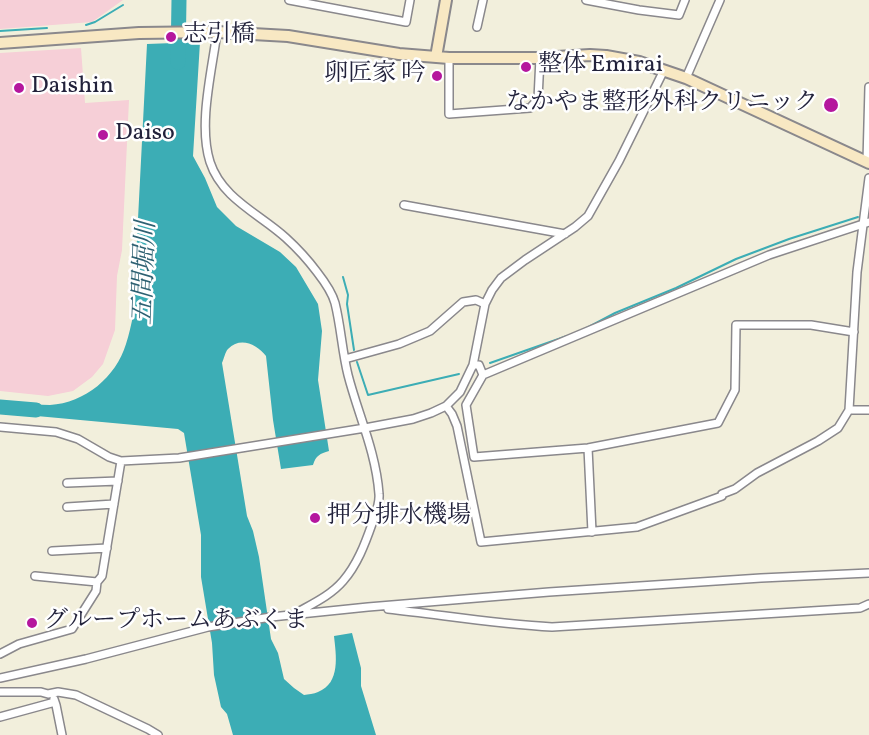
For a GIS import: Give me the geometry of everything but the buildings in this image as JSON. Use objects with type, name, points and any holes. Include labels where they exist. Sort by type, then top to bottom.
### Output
[{"type":"street","points":[[292,0],[406,22],[410,0]]},
{"type":"street","points":[[341,9],[343,0]]},
{"type":"street","points":[[436,57],[446,0]]},
{"type":"street","points":[[477,27],[483,0]]},
{"type":"street","points":[[586,0],[679,15],[685,0]]},
{"type":"street","points":[[686,78],[720,0]]},
{"type":"street","points":[[212,32],[205,117],[205,143],[210,164],[234,198],[286,237],[328,287],[335,302],[349,377],[375,472],[379,496],[369,532],[357,560],[343,582],[322,598],[293,614]]},
{"type":"street","points":[[0,43],[139,33],[212,32],[288,36],[399,54],[449,58],[606,56],[639,62],[686,78],[868,162],[869,87]]},
{"type":"street","points":[[449,58],[449,114],[530,108],[538,99],[540,58]]},
{"type":"street","points":[[0,427],[56,432],[78,439],[109,457],[121,461],[180,458],[269,444],[413,419],[446,406],[460,392],[473,365],[485,304],[492,290],[501,279],[525,260],[588,216],[619,161],[664,70]]},
{"type":"street","points":[[446,406],[457,426],[481,542],[637,527],[722,496],[735,489],[757,473],[838,428],[849,410],[857,272],[866,223],[869,178]]},
{"type":"street","points":[[405,205],[565,234]]},
{"type":"street","points":[[854,332],[812,325],[736,324],[735,390],[718,423],[588,448],[474,457],[466,405],[483,375],[769,255],[866,223]]},
{"type":"street","points":[[345,359],[399,344],[430,331],[463,302],[476,300],[485,304]]},
{"type":"street","points":[[473,365],[479,365],[483,375]]},
{"type":"street","points":[[849,410],[869,410]]},
{"type":"street","points":[[588,448],[592,532]]},
{"type":"street","points":[[0,654],[19,644],[72,629],[96,591],[97,582],[102,576],[121,461]]},
{"type":"street","points":[[67,483],[118,481]]},
{"type":"street","points":[[67,507],[114,504]]},
{"type":"street","points":[[52,552],[107,548]]},
{"type":"street","points":[[0,678],[86,659],[208,627],[293,614],[572,591],[869,573]]},
{"type":"street","points":[[35,576],[97,582]]},
{"type":"street","points":[[368,607],[447,615],[508,625],[552,627],[860,608],[869,604]]},
{"type":"street","points":[[0,692],[48,694],[54,699],[62,735]]},
{"type":"street","points":[[48,694],[58,692],[76,695],[158,735]]},
{"type":"street","points":[[0,717],[55,702]]},
{"type":"shaded area","points":[[0,0],[123,0],[92,22],[0,29]]},
{"type":"shaded area","points":[[81,48],[85,103],[129,100],[122,250],[117,276],[115,330],[103,364],[92,377],[73,391],[48,396],[0,391],[0,53]]},
{"type":"water","points":[[200,42],[193,156],[217,207],[236,226],[280,252],[296,267],[318,304],[322,331],[318,380],[329,451],[319,455],[313,465],[281,469],[266,356],[258,348],[238,343],[228,349],[222,363],[247,516],[259,557],[271,639],[278,653],[284,679],[304,695],[318,692],[330,682],[335,668],[334,636],[352,633],[361,668],[361,686],[376,735],[233,735],[227,714],[221,707],[214,675],[212,643],[201,577],[201,535],[184,433],[178,429],[15,414],[17,402],[50,405],[87,394],[107,377],[121,356],[133,316],[147,44]]},
{"type":"waterway","name":"五間堀川","points":[[178,62],[179,0]]},
{"type":"waterway","points":[[86,25],[123,5]]},
{"type":"waterway","points":[[0,31],[47,28]]},
{"type":"waterway","points":[[581,331],[615,313],[676,288],[736,259],[858,217]]},
{"type":"waterway","points":[[343,277],[348,295],[347,304],[354,350]]},
{"type":"waterway","points":[[490,363],[567,336]]},
{"type":"waterway","points":[[357,362],[368,395],[459,374]]},
{"type":"waterway","name":"五間堀川","points":[[0,407],[36,410]]},
{"type":"place","name":"志引橋","points":[[171,37]]},
{"type":"place","name":"整体 Emirai","points":[[526,67]]},
{"type":"place","name":"卵匠家 吟","points":[[437,76]]},
{"type":"place","name":"Daishin","points":[[19,88]]},
{"type":"place","name":"なかやま整形外科クリニック","points":[[831,105]]},
{"type":"place","name":"Daiso","points":[[103,135]]},
{"type":"place","name":"押分排水機場","points":[[315,518]]},
{"type":"place","name":"グループホームあぶくま","points":[[32,623]]}]
